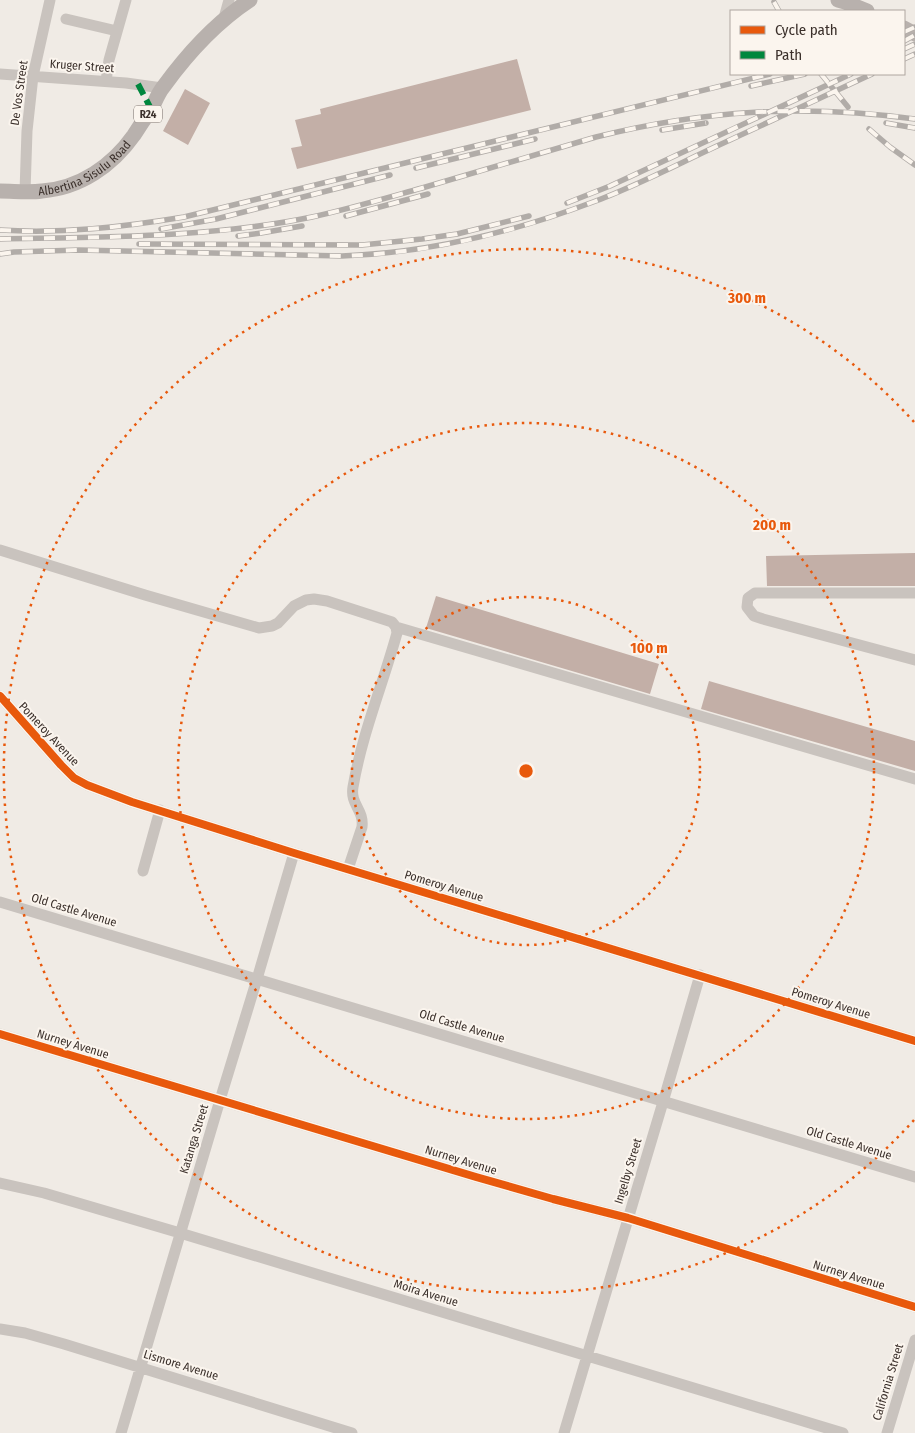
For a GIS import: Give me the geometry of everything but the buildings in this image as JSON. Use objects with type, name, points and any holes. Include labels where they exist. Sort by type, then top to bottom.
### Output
[{"type":"main road","name":"Albertina Sisulu Road","points":[[0,191],[42,192],[70,186],[84,180],[104,167],[118,155],[132,138],[162,88],[187,56],[224,18],[250,0]]},
{"type":"main road","points":[[843,0],[865,10]]},
{"type":"street","name":"De Vos Street","points":[[24,192],[27,131],[33,76],[50,0]]},
{"type":"street","points":[[106,81],[109,60],[126,0]]},
{"type":"street","points":[[224,18],[229,0]]},
{"type":"street","points":[[66,19],[117,31]]},
{"type":"street","name":"Kruger Street","points":[[0,74],[106,81],[162,88]]},
{"type":"street","points":[[0,550],[259,628],[278,623],[294,606],[306,600],[314,599],[385,618],[392,622],[396,627],[397,633],[362,748],[353,788],[353,800],[363,819],[348,869]]},
{"type":"street","points":[[915,594],[755,594],[748,598],[747,607],[754,616],[915,660]]},
{"type":"street","points":[[396,627],[915,779]]},
{"type":"street","name":"Pomeroy Avenue","points":[[0,696],[74,778],[87,785],[294,853],[915,1041]]},
{"type":"street","points":[[143,871],[160,810]]},
{"type":"street","name":"Katanga Street","points":[[121,1433],[294,853]]},
{"type":"street","name":"Old Castle Avenue","points":[[0,902],[915,1177]]},
{"type":"street","name":"Ingelby Street","points":[[564,1433],[700,975]]},
{"type":"street","name":"Nurney Avenue","points":[[0,1034],[476,1177],[628,1218],[915,1307]]},
{"type":"street","name":"Moira Avenue","points":[[0,1183],[44,1193],[180,1233],[844,1433]]},
{"type":"street","name":"Lismore Avenue","points":[[0,1329],[49,1339],[352,1433]]},
{"type":"street","name":"California Street","points":[[887,1433],[915,1340]]},
{"type":"railway","points":[[774,2],[778,10]]},
{"type":"railway","points":[[905,32],[915,27]]},
{"type":"railway","points":[[905,40],[915,35]]},
{"type":"railway","points":[[905,49],[915,44]]},
{"type":"railway","points":[[905,59],[915,54]]},
{"type":"railway","points":[[0,230],[92,229],[184,217],[766,75]]},
{"type":"railway","points":[[751,86],[800,75]]},
{"type":"railway","points":[[822,75],[848,107]]},
{"type":"railway","points":[[567,203],[610,186],[849,75]]},
{"type":"railway","points":[[0,254],[79,250],[342,256],[407,251],[470,240],[532,223],[609,196],[870,75]]},
{"type":"railway","points":[[0,239],[195,233],[273,224],[312,217],[367,203],[596,137],[636,128],[715,115],[794,111],[874,114],[915,119]]},
{"type":"railway","points":[[662,130],[706,123]]},
{"type":"railway","points":[[886,123],[915,128]]},
{"type":"railway","points":[[869,129],[915,165]]},
{"type":"railway","points":[[416,168],[535,139]]},
{"type":"railway","points":[[161,229],[216,219],[390,175]]},
{"type":"railway","points":[[346,216],[428,194]]},
{"type":"railway","points":[[139,244],[362,245],[457,234],[529,216]]},
{"type":"railway","points":[[238,236],[302,226]]},
{"type":"marked path","points":[[138,84],[151,109]]},
{"type":"cycle path","points":[[0,696],[74,778],[132,802],[915,1041]]},
{"type":"cycle path","points":[[0,1034],[476,1177],[628,1218],[915,1307]]}]
